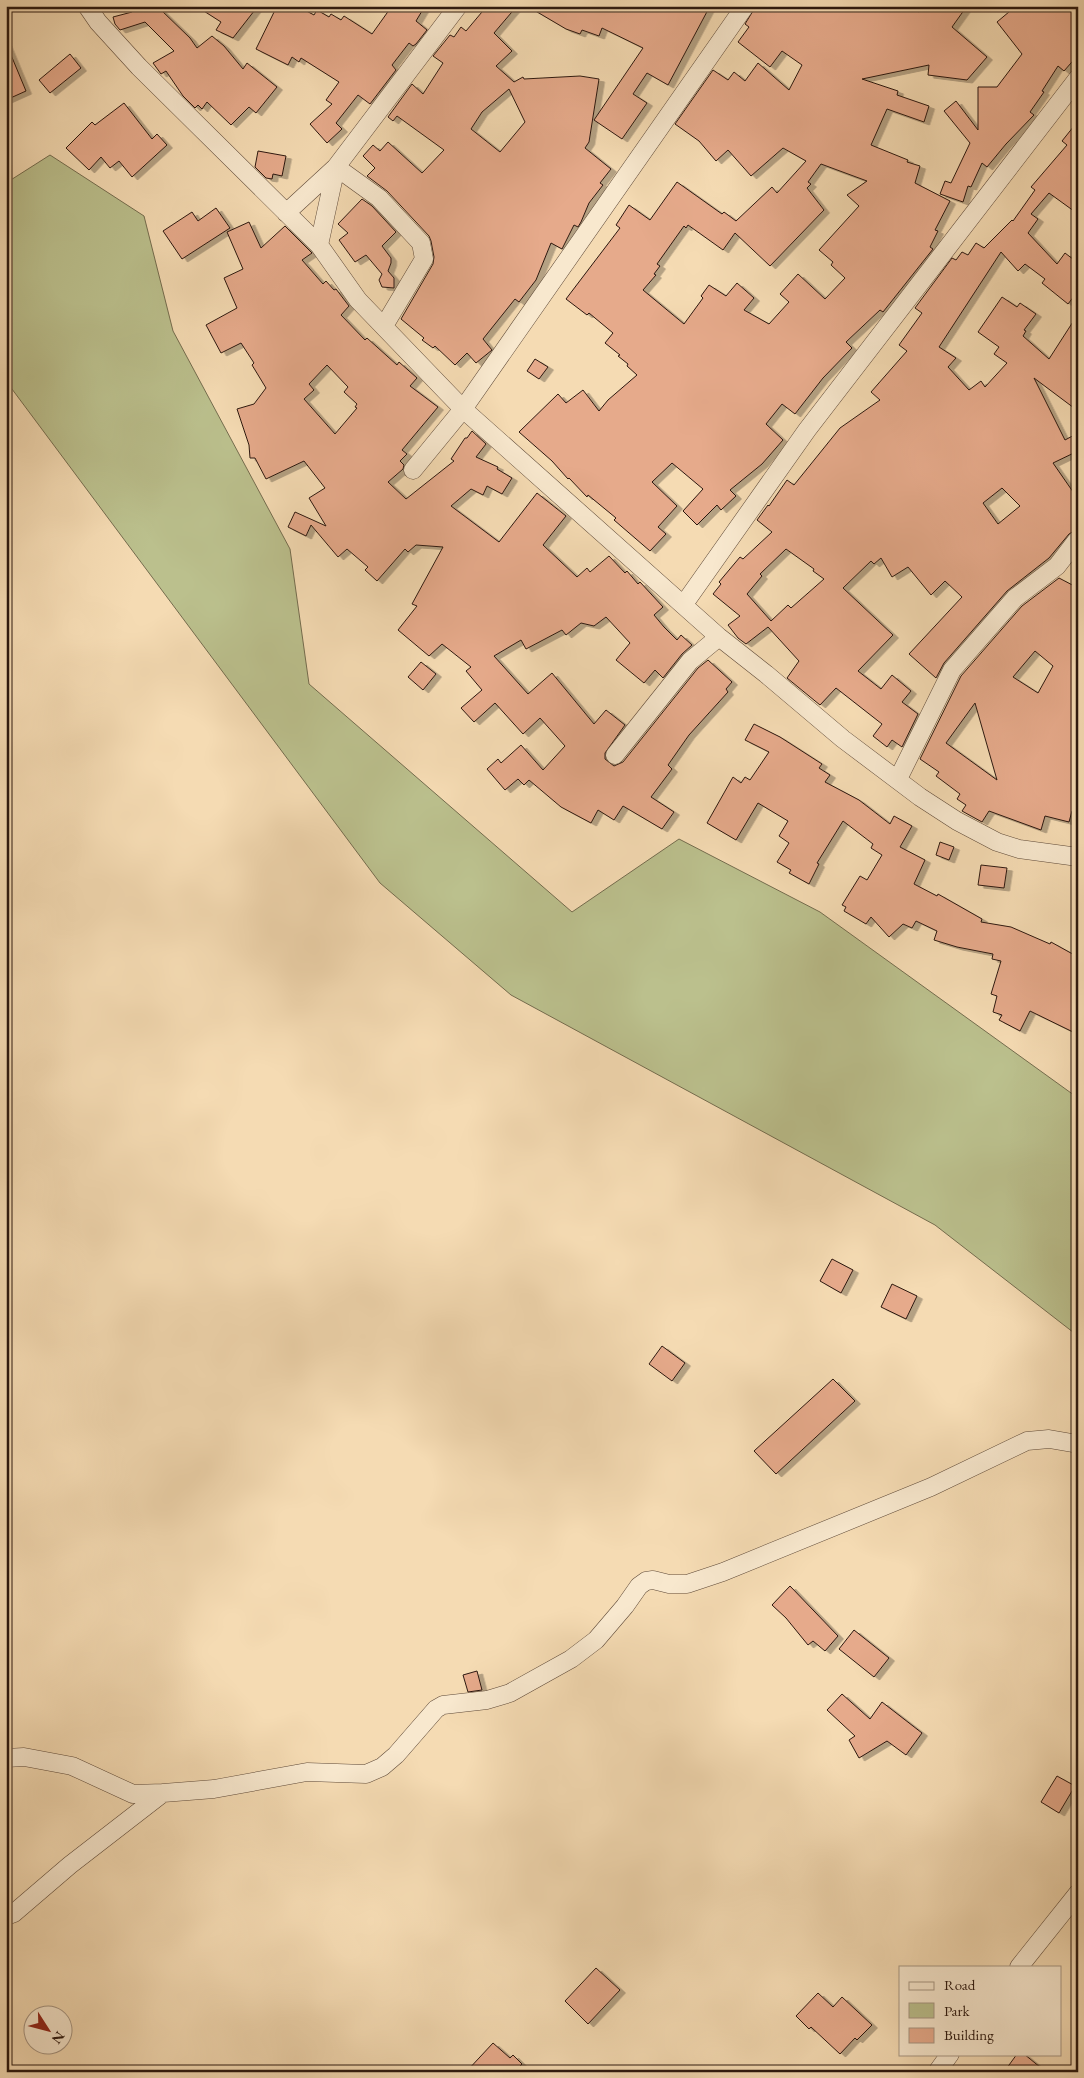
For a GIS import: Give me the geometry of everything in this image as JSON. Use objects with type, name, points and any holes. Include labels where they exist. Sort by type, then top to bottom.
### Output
[{"type":"street","points":[[87,6],[98,22],[139,67],[319,245],[358,300],[463,409],[719,636],[843,739],[957,821],[997,842],[1019,849],[1078,857]]},
{"type":"street","points":[[286,213],[336,167],[458,6]]},
{"type":"street","points":[[413,470],[463,409],[745,6]]},
{"type":"street","points":[[684,604],[807,430],[1078,78]]},
{"type":"street","points":[[319,245],[336,167]]},
{"type":"street","points":[[336,167],[379,198],[421,243],[424,259],[384,326]]},
{"type":"street","points":[[898,779],[952,670],[1015,598],[1057,566],[1077,540]]},
{"type":"street","points":[[614,756],[690,661],[719,636]]},
{"type":"street","points":[[6,1758],[24,1757],[72,1766],[133,1794],[214,1789],[307,1772],[366,1774],[382,1767],[396,1755],[436,1709],[443,1705],[487,1700],[510,1693],[571,1659],[596,1640],[625,1606],[639,1586],[646,1581],[653,1580],[669,1584],[687,1584],[723,1572],[930,1487],[1027,1441],[1049,1439],[1078,1444]]},
{"type":"street","points":[[6,1916],[14,1913],[70,1865],[163,1793]]},
{"type":"street","points":[[1020,1966],[1078,1893]]},
{"type":"street","points":[[937,2072],[949,2056]]},
{"type":"green space","points":[[50,155],[144,216],[173,331],[290,549],[309,684],[572,912],[679,839],[820,912],[1078,1098],[1078,1336],[935,1225],[511,995],[380,883],[6,381],[6,183]]},
{"type":"building","points":[[127,6],[162,6],[160,9],[190,38],[197,48],[212,36],[224,46],[243,69],[247,63],[277,87],[256,113],[249,107],[231,125],[207,102],[202,109],[198,105],[195,108],[183,96],[166,71],[161,74],[153,63],[174,51],[145,22],[120,30],[115,24],[113,17],[132,12]]},
{"type":"building","points":[[196,6],[258,6],[233,38],[216,30],[221,22]]},
{"type":"building","points":[[277,6],[297,6],[314,15],[317,10],[329,17],[331,14],[341,20],[344,16],[372,34],[392,6],[425,6],[416,21],[427,30],[416,44],[413,46],[409,43],[392,65],[396,70],[370,104],[358,95],[336,123],[342,129],[327,143],[310,124],[332,104],[326,100],[339,82],[301,58],[299,62],[292,57],[288,65],[256,49]]},
{"type":"building","points":[[487,6],[517,6],[494,33],[512,51],[496,66],[514,82],[523,77],[524,79],[580,76],[599,79],[589,142],[585,148],[611,169],[600,183],[603,185],[589,203],[578,227],[574,225],[562,249],[551,243],[536,280],[519,302],[515,299],[483,339],[492,350],[476,363],[467,353],[455,365],[435,346],[433,348],[422,340],[424,338],[401,319],[433,264],[434,257],[431,241],[429,236],[387,191],[367,176],[375,168],[363,156],[373,145],[380,151],[388,142],[422,173],[444,150],[397,116],[393,121],[388,117],[412,84],[423,94],[443,63],[433,56],[450,35],[454,37],[461,27],[466,31]],"holes":[[[509,89],[525,122],[500,152],[471,129],[482,112]]]},
{"type":"building","points":[[527,6],[710,6],[668,85],[647,73],[633,94],[647,103],[622,139],[594,120],[643,48],[602,28],[599,36],[582,30],[580,34],[566,29]]},
{"type":"building","points":[[756,6],[911,6],[919,12],[923,6],[967,6],[952,27],[987,57],[967,80],[928,75],[929,65],[862,79],[898,91],[897,95],[929,106],[924,122],[887,109],[871,145],[920,166],[915,183],[950,201],[935,230],[938,231],[930,247],[933,249],[883,312],[880,310],[846,342],[852,348],[823,378],[795,414],[782,404],[766,424],[783,440],[762,464],[730,490],[736,496],[721,510],[717,505],[697,525],[683,511],[703,489],[672,463],[652,482],[677,506],[658,527],[666,534],[650,551],[614,520],[616,518],[588,495],[587,497],[552,461],[519,432],[558,394],[566,403],[583,390],[599,411],[608,400],[637,375],[618,356],[620,355],[605,343],[613,333],[589,313],[587,315],[566,299],[620,228],[616,225],[629,205],[650,220],[677,182],[722,214],[724,212],[736,221],[772,187],[777,193],[806,161],[783,148],[751,176],[728,150],[716,161],[699,141],[675,124],[713,70],[728,80],[734,72],[745,81],[758,63],[789,90],[802,65],[782,51],[770,67],[738,42],[749,27],[745,24]],"holes":[[[821,164],[867,181],[847,195],[859,206],[819,250],[833,262],[831,265],[845,278],[825,299],[798,274],[780,294],[789,302],[769,324],[744,310],[754,298],[737,283],[726,296],[709,285],[701,296],[703,298],[684,324],[643,290],[656,275],[654,274],[660,266],[657,264],[684,226],[686,228],[688,225],[723,250],[735,233],[770,266],[824,210],[807,188],[811,184],[808,182]]]},
{"type":"building","points":[[1016,6],[1078,6],[1078,55],[1064,71],[1058,66],[1042,91],[1044,92],[1030,112],[1034,115],[987,167],[982,163],[971,187],[968,186],[963,202],[940,194],[945,181],[951,183],[970,143],[944,111],[956,101],[978,130],[978,87],[997,87],[1022,54],[997,22]]},
{"type":"building","points":[[6,43],[26,91],[6,100]]},
{"type":"building","points":[[70,54],[81,68],[50,93],[39,80]]},
{"type":"building","points":[[124,103],[152,139],[157,134],[167,145],[132,177],[119,161],[110,168],[101,157],[89,170],[66,148],[92,122],[95,125]]},
{"type":"building","points":[[1078,121],[1078,214],[1049,193],[1031,214],[1038,219],[1028,233],[1057,264],[1065,253],[1078,263],[1078,291],[1068,304],[1042,283],[1045,279],[1025,264],[1018,271],[1001,252],[939,347],[956,358],[948,367],[969,390],[981,381],[985,387],[1007,363],[994,354],[999,347],[978,332],[1002,297],[1017,307],[1020,303],[1036,314],[1024,330],[1026,331],[1023,336],[1049,359],[1078,314],[1078,411],[1034,378],[1065,440],[1078,433],[1078,451],[1053,463],[1078,499],[1078,529],[1069,534],[1049,558],[1007,591],[944,663],[936,678],[909,654],[962,597],[945,581],[931,595],[908,567],[892,577],[881,558],[874,564],[871,561],[843,588],[893,635],[858,671],[881,689],[892,675],[911,691],[902,702],[918,714],[902,747],[892,740],[887,747],[873,736],[882,724],[836,688],[820,705],[787,678],[799,661],[768,627],[746,644],[738,638],[728,625],[740,616],[713,594],[721,584],[719,582],[740,557],[743,559],[772,532],[757,520],[787,480],[794,485],[840,428],[880,400],[871,392],[907,351],[899,345],[922,313],[915,308],[952,258],[956,260],[962,252],[968,255],[976,243],[984,248],[1013,221],[1035,190],[1031,187],[1067,145],[1062,141]],"holes":[[[1002,488],[1020,506],[998,524],[983,503]],[[786,549],[814,569],[813,571],[824,579],[791,608],[788,605],[771,621],[747,594],[762,576],[760,574]]]},
{"type":"building","points":[[258,151],[286,156],[282,176],[273,174],[272,179],[266,178],[255,167]]},
{"type":"building","points":[[362,199],[372,206],[396,232],[382,246],[391,258],[388,271],[394,278],[394,288],[382,287],[379,280],[382,274],[366,255],[355,262],[339,240],[348,233],[338,224]]},
{"type":"building","points":[[216,208],[230,228],[182,259],[163,231],[192,212],[198,221]]},
{"type":"building","points":[[249,222],[261,248],[285,226],[312,253],[302,260],[323,284],[326,281],[334,290],[336,289],[349,306],[341,315],[365,340],[367,338],[397,365],[399,362],[417,378],[410,386],[438,407],[402,450],[407,454],[400,461],[404,465],[403,469],[388,482],[406,499],[454,461],[451,459],[472,431],[486,444],[476,457],[498,467],[497,469],[512,478],[502,494],[487,486],[483,495],[471,489],[451,506],[499,542],[537,493],[566,516],[543,545],[577,577],[587,568],[590,572],[609,556],[625,573],[627,571],[638,584],[640,582],[663,607],[654,615],[664,627],[677,640],[681,635],[692,645],[682,654],[663,678],[655,670],[644,683],[616,660],[630,643],[606,617],[594,626],[581,623],[566,635],[562,630],[526,649],[521,640],[494,656],[528,694],[552,673],[594,724],[606,710],[625,725],[605,753],[605,759],[614,766],[623,762],[698,668],[708,660],[732,682],[726,689],[728,692],[689,735],[668,765],[672,769],[651,797],[674,812],[662,829],[623,806],[614,820],[598,810],[591,823],[561,807],[529,780],[524,785],[518,779],[505,790],[487,769],[498,759],[501,763],[521,745],[543,770],[565,746],[540,718],[523,734],[495,703],[474,722],[461,708],[482,690],[466,671],[471,667],[442,644],[429,656],[398,630],[417,606],[412,604],[443,547],[416,545],[408,552],[405,549],[377,581],[365,570],[368,567],[347,549],[338,557],[311,525],[306,536],[288,527],[295,512],[326,526],[309,498],[325,488],[304,461],[266,479],[255,458],[250,458],[249,445],[237,409],[254,404],[266,388],[252,365],[254,363],[241,343],[221,353],[206,325],[237,308],[224,278],[243,269],[227,232]],"holes":[[[327,365],[348,387],[344,392],[357,404],[355,407],[357,408],[335,434],[304,399],[314,390],[309,384]]]},
{"type":"building","points":[[535,359],[548,367],[539,379],[527,371]]},
{"type":"building","points":[[1059,578],[1078,588],[1078,812],[1072,811],[1069,822],[1045,816],[1041,830],[989,811],[982,822],[962,811],[966,805],[957,799],[960,794],[936,776],[939,772],[920,759],[961,676],[1022,606]],"holes":[[[1035,651],[1053,666],[1038,693],[1013,677]],[[975,703],[997,780],[946,743]]]},
{"type":"building","points":[[421,662],[436,674],[423,690],[408,677]]},
{"type":"building","points":[[754,724],[780,737],[822,764],[819,768],[830,775],[825,782],[859,800],[890,824],[894,816],[912,826],[900,847],[925,860],[914,884],[937,896],[938,894],[982,919],[981,922],[1011,927],[1050,944],[1051,942],[1078,957],[1078,1023],[1073,1032],[1030,1011],[1020,1031],[999,1020],[1002,1015],[993,1012],[997,996],[991,994],[1001,961],[992,959],[993,954],[957,947],[934,940],[937,931],[916,921],[912,928],[903,924],[889,937],[871,917],[866,924],[844,911],[846,907],[842,905],[860,876],[867,880],[882,855],[871,848],[873,844],[843,821],[817,863],[819,864],[809,884],[789,873],[791,870],[777,862],[789,843],[779,836],[788,821],[758,803],[736,840],[707,823],[733,777],[741,783],[745,777],[750,780],[769,752],[745,740]]},
{"type":"building","points":[[940,842],[954,847],[949,860],[936,855]]},
{"type":"building","points":[[981,865],[1007,868],[1004,888],[978,885]]},
{"type":"building","points":[[832,1259],[853,1270],[841,1293],[820,1281]]},
{"type":"building","points":[[892,1284],[917,1296],[906,1319],[881,1307]]},
{"type":"building","points":[[662,1346],[685,1363],[672,1381],[649,1364]]},
{"type":"building","points":[[833,1379],[855,1401],[776,1474],[754,1451]]},
{"type":"building","points":[[790,1586],[838,1636],[825,1651],[813,1641],[808,1645],[786,1618],[772,1605]]},
{"type":"building","points":[[854,1630],[889,1658],[874,1677],[839,1649]]},
{"type":"building","points":[[477,1671],[482,1690],[468,1692],[463,1675]]},
{"type":"building","points":[[842,1694],[870,1719],[882,1702],[922,1733],[906,1755],[887,1741],[859,1758],[849,1740],[855,1736],[827,1710]]},
{"type":"building","points":[[1057,1776],[1075,1786],[1059,1813],[1041,1802]]},
{"type":"building","points":[[596,1968],[620,1990],[588,2024],[565,2001]]},
{"type":"building","points":[[818,1993],[833,2007],[842,1997],[872,2025],[857,2040],[855,2038],[840,2054],[796,2016]]},
{"type":"building","points":[[493,2043],[510,2058],[513,2055],[522,2064],[519,2067],[525,2072],[466,2072]]},
{"type":"building","points":[[1016,2056],[1026,2056],[1046,2072],[1004,2072]]}]
